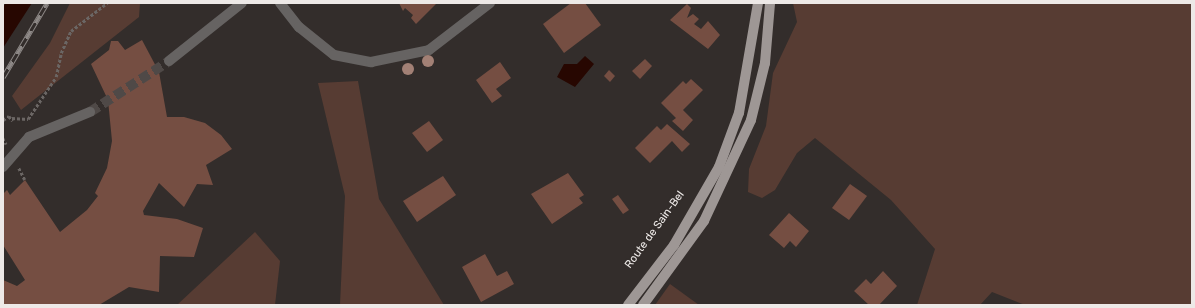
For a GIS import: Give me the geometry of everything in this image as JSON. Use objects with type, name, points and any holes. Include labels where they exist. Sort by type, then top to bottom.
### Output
[{"type":"main road","name":"Route de Sain-Bel","points":[[628,305],[674,245],[719,167],[739,113],[758,3]]},
{"type":"main road","points":[[644,305],[704,221],[745,135],[765,63],[770,3]]},
{"type":"street","points":[[169,61],[242,3]]},
{"type":"street","points":[[280,3],[299,27],[334,55],[371,62],[429,50],[490,3]]},
{"type":"street","points":[[3,167],[29,138],[90,112]]},
{"type":"path","points":[[3,121],[9,116],[12,120],[28,119],[56,77],[61,53],[71,31],[107,3]]},
{"type":"shaded area","points":[[6,3],[32,3],[3,48],[3,7]]},
{"type":"shaded area","points":[[70,3],[140,3],[139,17],[21,110],[12,96],[50,43]]},
{"type":"shaded area","points":[[793,3],[1192,3],[1192,305],[1025,305],[992,292],[980,305],[917,305],[935,249],[891,200],[815,138],[797,153],[775,190],[762,198],[748,192],[749,169],[766,126],[773,73],[797,22]]},
{"type":"shaded area","points":[[585,56],[594,64],[575,87],[557,77],[564,64],[577,64]]},
{"type":"shaded area","points":[[358,81],[379,199],[444,305],[340,305],[345,196],[318,83]]},
{"type":"shaded area","points":[[255,232],[280,261],[275,305],[177,305]]},
{"type":"shaded area","points":[[670,284],[699,305],[655,305]]},
{"type":"building","points":[[399,3],[437,3],[416,24],[411,18],[413,15],[405,8],[403,11]]},
{"type":"building","points":[[571,3],[585,3],[601,25],[564,53],[543,24]]},
{"type":"building","points":[[687,4],[691,8],[687,18],[693,14],[699,19],[694,24],[701,29],[708,21],[720,35],[708,49],[670,20]]},
{"type":"building","points":[[142,40],[159,72],[167,117],[184,117],[205,123],[221,135],[232,149],[206,165],[213,185],[197,184],[184,207],[159,183],[143,211],[144,215],[177,219],[203,228],[194,257],[160,256],[159,292],[129,287],[99,305],[3,305],[3,280],[17,286],[25,280],[3,245],[3,194],[7,190],[10,195],[25,180],[60,232],[87,210],[98,196],[95,193],[107,168],[112,141],[108,100],[91,64],[109,50],[111,41],[118,41],[125,50]]},
{"type":"building","points":[[645,59],[652,66],[640,79],[632,71]]},
{"type":"building","points":[[500,62],[511,78],[496,89],[502,96],[492,103],[476,80]]},
{"type":"building","points":[[609,70],[615,76],[610,82],[604,76]]},
{"type":"building","points":[[691,79],[703,90],[683,110],[693,120],[683,131],[672,121],[676,118],[661,103],[683,81],[686,84]]},
{"type":"building","points":[[429,121],[443,140],[427,152],[412,133]]},
{"type":"building","points":[[667,124],[690,144],[682,152],[672,141],[650,163],[635,148],[657,126],[661,130]]},
{"type":"building","points":[[568,173],[584,195],[579,198],[583,203],[552,224],[531,194]]},
{"type":"building","points":[[443,176],[456,195],[417,222],[403,201]]},
{"type":"building","points":[[850,184],[867,196],[849,220],[832,208]]},
{"type":"building","points":[[618,195],[629,210],[623,214],[612,199]]},
{"type":"building","points":[[789,213],[809,231],[796,247],[790,241],[784,248],[769,235]]},
{"type":"building","points":[[485,254],[497,276],[507,271],[514,284],[481,302],[462,267]]},
{"type":"building","points":[[883,271],[897,286],[879,305],[869,305],[854,291],[866,279],[871,284]]},
{"type":"tunnel","points":[[90,112],[169,61]]},
{"type":"railway","points":[[3,77],[47,3]]}]
